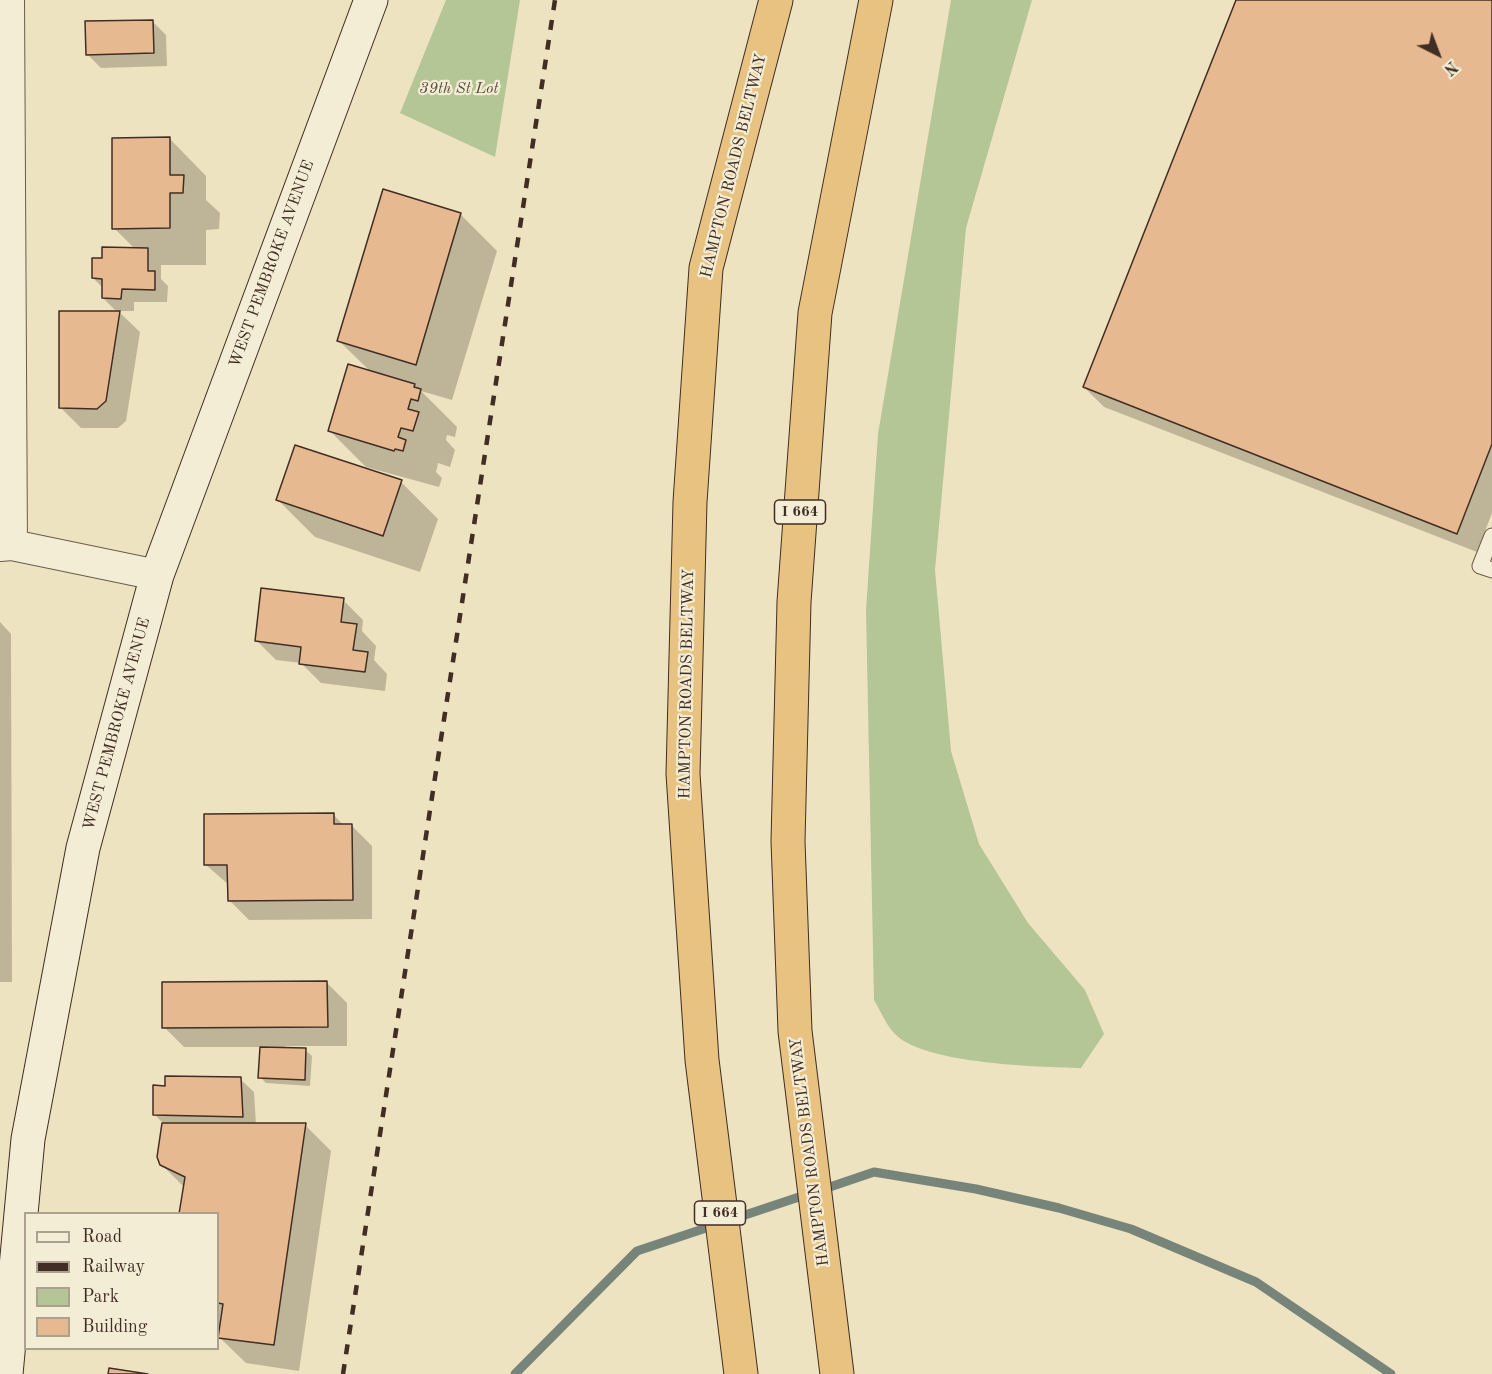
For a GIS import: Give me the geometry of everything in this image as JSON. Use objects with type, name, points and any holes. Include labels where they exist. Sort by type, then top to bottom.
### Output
[{"type":"highway","name":"HAMPTON ROADS BELTWAY","points":[[740,1370],[702,1060],[683,774],[690,501],[705,279],[714,234],[776,0]]},
{"type":"highway","name":"HAMPTON ROADS BELTWAY","points":[[837,1374],[795,1031],[788,841],[794,602],[815,313],[876,0]]},
{"type":"main road","name":"WEST PEMBROKE AVENUE","points":[[6,1374],[28,1139],[81,859],[157,575],[371,0]]},
{"type":"street","points":[[9,0],[6,545],[157,575]]},
{"type":"lane","points":[[1492,536],[1480,566],[1492,570]]},
{"type":"green space","name":"39th St Lot","points":[[446,0],[520,0],[495,157],[400,113]]},
{"type":"green space","points":[[951,0],[1032,0],[966,228],[935,570],[951,751],[979,844],[1028,923],[1085,990],[1104,1034],[1081,1068],[984,1062],[932,1052],[911,1045],[896,1035],[874,1000],[866,610],[878,434]]},
{"type":"building","points":[[1236,0],[1492,0],[1492,444],[1457,534],[1083,387]]},
{"type":"building","points":[[153,20],[154,53],[86,55],[85,21]]},
{"type":"building","points":[[170,137],[170,175],[184,175],[183,193],[170,193],[170,228],[112,229],[112,138]]},
{"type":"building","points":[[383,189],[461,213],[416,365],[337,341]]},
{"type":"building","points":[[102,247],[148,248],[148,271],[155,271],[155,290],[122,289],[121,299],[102,298],[102,279],[92,278],[92,258],[102,258]]},
{"type":"building","points":[[59,311],[120,311],[106,401],[97,409],[59,408]]},
{"type":"building","points":[[348,364],[415,384],[414,387],[421,389],[418,401],[411,399],[408,409],[419,412],[413,431],[401,428],[398,437],[406,440],[403,451],[395,449],[394,451],[328,431]]},
{"type":"building","points":[[295,445],[402,480],[383,536],[276,500]]},
{"type":"building","points":[[261,588],[344,598],[341,622],[357,624],[353,650],[368,652],[365,672],[299,664],[301,647],[255,641]]},
{"type":"building","points":[[334,813],[334,824],[352,824],[353,900],[228,901],[227,865],[204,865],[204,814]]},
{"type":"building","points":[[327,981],[328,1027],[162,1028],[162,982]]},
{"type":"building","points":[[260,1047],[306,1048],[305,1080],[258,1078]]},
{"type":"building","points":[[165,1076],[241,1077],[243,1117],[153,1115],[153,1085],[165,1086]]},
{"type":"building","points":[[162,1123],[306,1123],[274,1345],[219,1338],[223,1304],[219,1303],[219,1212],[179,1212],[185,1177],[160,1165],[157,1157]]},
{"type":"building","points":[[109,1368],[148,1374],[108,1374]]},
{"type":"waterway","points":[[821,1190],[874,1172],[976,1189],[1059,1208],[1131,1229],[1256,1282],[1391,1374]]},
{"type":"waterway","points":[[515,1374],[637,1251],[808,1194]]},
{"type":"railway","points":[[343,1374],[555,0]]}]
